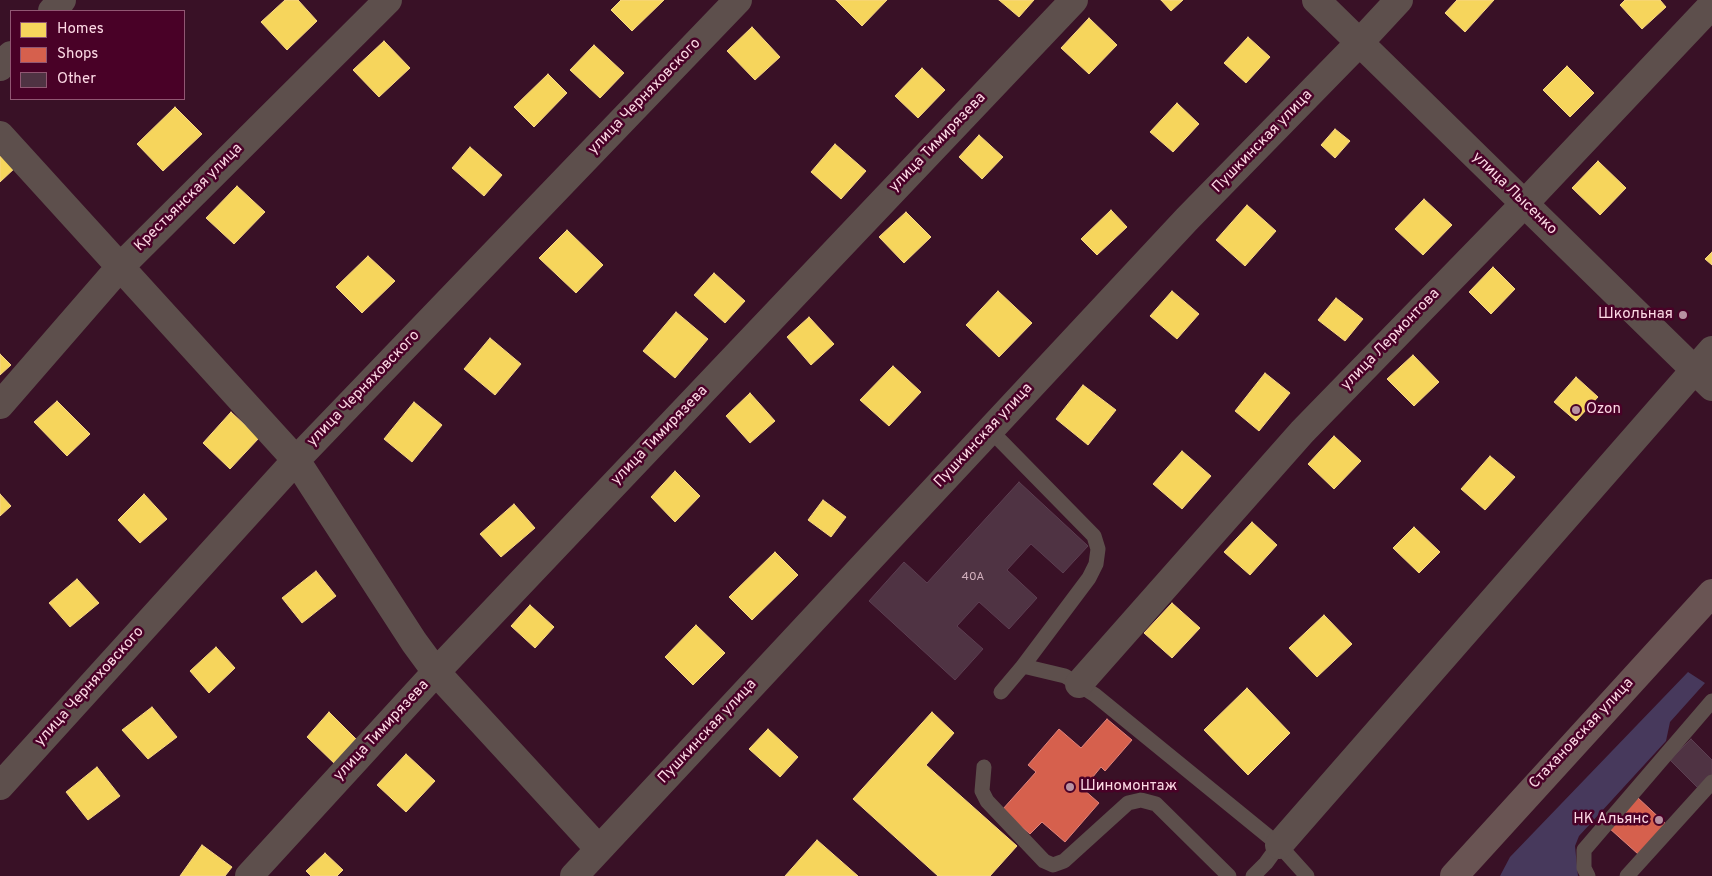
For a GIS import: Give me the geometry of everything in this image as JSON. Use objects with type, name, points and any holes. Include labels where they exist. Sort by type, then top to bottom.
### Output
[{"type":"main road","name":"Стахановская улица","points":[[1456,875],[1712,593]]},
{"type":"street","points":[[53,10],[62,0]]},
{"type":"street","name":"Крестьянская улица","points":[[0,405],[120,267],[388,0]]},
{"type":"street","name":"улица Черняховского","points":[[0,786],[296,460],[738,0]]},
{"type":"street","name":"улица Тимирязева","points":[[249,876],[436,672],[1074,0]]},
{"type":"street","name":"улица Лысенко","points":[[1316,0],[1703,378]]},
{"type":"street","name":"Пушкинская улица","points":[[574,876],[1187,218],[1399,0]]},
{"type":"street","name":"улица Лермонтова","points":[[1079,684],[1302,432],[1524,204],[1712,5]]},
{"type":"street","points":[[0,67],[10,56]]},
{"type":"street","points":[[0,135],[296,460],[414,642],[436,672],[600,849]]},
{"type":"street","points":[[1279,845],[1703,378],[1712,350]]},
{"type":"lane","points":[[990,430],[1094,536],[1098,550],[1096,564],[1089,578],[1023,666],[1001,692]]},
{"type":"lane","points":[[1023,666],[1065,676],[1103,701],[1279,845],[1307,876]]},
{"type":"lane","points":[[1588,876],[1584,868],[1584,850],[1712,702]]},
{"type":"lane","points":[[984,767],[982,791],[987,800],[1044,861],[1050,871],[1064,861],[1128,803],[1141,800],[1156,804],[1229,876]]},
{"type":"lane","points":[[1627,876],[1712,782]]},
{"type":"lane","points":[[1253,876],[1266,863],[1279,845]]},
{"type":"shaded area","points":[[1688,672],[1705,683],[1670,722],[1666,741],[1579,836],[1575,846],[1578,876],[1500,876],[1510,857]]},
{"type":"building: Homes","points":[[285,0],[298,0],[317,21],[287,50],[261,22]]},
{"type":"building: Homes","points":[[621,0],[664,0],[632,31],[611,10]]},
{"type":"building: Homes","points":[[836,0],[887,0],[862,26]]},
{"type":"building: Homes","points":[[999,0],[1034,0],[1019,17]]},
{"type":"building: Homes","points":[[1161,0],[1183,0],[1171,11]]},
{"type":"building: Homes","points":[[1457,0],[1494,0],[1465,32],[1445,13]]},
{"type":"building: Homes","points":[[1625,0],[1660,0],[1666,7],[1642,29],[1620,5]]},
{"type":"building: Homes","points":[[1089,18],[1117,45],[1089,74],[1061,48]]},
{"type":"building: Homes","points":[[752,27],[780,57],[755,80],[727,51]]},
{"type":"building: Homes","points":[[1248,37],[1270,57],[1246,83],[1224,63]]},
{"type":"building: Homes","points":[[384,41],[410,68],[379,97],[353,70]]},
{"type":"building: Homes","points":[[594,45],[624,73],[600,98],[570,70]]},
{"type":"building: Homes","points":[[1567,66],[1594,93],[1570,117],[1543,90]]},
{"type":"building: Homes","points":[[922,68],[945,90],[918,118],[895,96]]},
{"type":"building: Homes","points":[[548,74],[567,93],[534,127],[514,107]]},
{"type":"building: Homes","points":[[1177,103],[1199,124],[1173,152],[1150,132]]},
{"type":"building: Homes","points":[[175,107],[202,134],[163,171],[137,144]]},
{"type":"building: Homes","points":[[1335,129],[1350,141],[1335,158],[1321,145]]},
{"type":"building: Homes","points":[[979,135],[1003,157],[982,179],[959,157]]},
{"type":"building: Homes","points":[[835,144],[866,171],[841,199],[811,172]]},
{"type":"building: Homes","points":[[470,147],[502,175],[484,196],[452,168]]},
{"type":"building: Homes","points":[[0,151],[16,167],[0,182]]},
{"type":"building: Homes","points":[[1598,161],[1626,188],[1600,215],[1572,188]]},
{"type":"building: Homes","points":[[237,186],[265,212],[234,244],[206,218]]},
{"type":"building: Homes","points":[[1424,199],[1452,225],[1423,255],[1395,229]]},
{"type":"building: Homes","points":[[1247,205],[1276,231],[1245,266],[1216,240]]},
{"type":"building: Homes","points":[[1111,210],[1127,227],[1097,255],[1081,239]]},
{"type":"building: Homes","points":[[906,212],[931,237],[904,263],[879,237]]},
{"type":"building: Homes","points":[[567,230],[603,265],[576,293],[539,258]]},
{"type":"building: Homes","points":[[1712,252],[1712,265],[1705,259]]},
{"type":"building: Homes","points":[[368,256],[395,281],[362,313],[336,287]]},
{"type":"building: Homes","points":[[1493,267],[1515,289],[1491,314],[1469,292]]},
{"type":"building: Homes","points":[[714,273],[745,301],[725,323],[694,295]]},
{"type":"building: Homes","points":[[998,291],[1032,323],[999,357],[966,325]]},
{"type":"building: Homes","points":[[1172,291],[1199,314],[1177,339],[1150,316]]},
{"type":"building: Homes","points":[[1336,298],[1363,319],[1345,341],[1318,320]]},
{"type":"building: Homes","points":[[676,312],[708,339],[675,378],[643,351]]},
{"type":"building: Homes","points":[[809,317],[834,344],[811,365],[787,337]]},
{"type":"building: Homes","points":[[490,338],[521,364],[495,395],[464,369]]},
{"type":"building: Homes","points":[[0,354],[11,365],[0,375]]},
{"type":"building: Homes","points":[[1413,355],[1439,382],[1414,406],[1387,379]]},
{"type":"building: Homes","points":[[893,366],[921,392],[889,426],[860,400]]},
{"type":"building: Homes","points":[[1265,373],[1290,393],[1259,431],[1235,411]]},
{"type":"building: Homes","points":[[1576,377],[1598,397],[1576,421],[1554,402]]},
{"type":"building: Homes","points":[[1083,385],[1116,410],[1088,445],[1056,419]]},
{"type":"building: Homes","points":[[750,393],[775,421],[750,443],[726,416]]},
{"type":"building: Homes","points":[[57,401],[90,434],[67,456],[34,422]]},
{"type":"building: Homes","points":[[414,402],[442,425],[412,462],[384,439]]},
{"type":"building: Homes","points":[[231,412],[259,438],[230,469],[203,443]]},
{"type":"building: Homes","points":[[1334,436],[1361,461],[1334,489],[1308,464]]},
{"type":"building: Homes","points":[[1182,451],[1211,476],[1182,509],[1153,484]]},
{"type":"building: Homes","points":[[1490,456],[1515,477],[1485,510],[1461,489]]},
{"type":"building: Homes","points":[[675,471],[700,496],[675,522],[651,497]]},
{"type":"building: Homes","points":[[0,494],[11,506],[0,516]]},
{"type":"building: Homes","points":[[144,494],[167,519],[140,543],[118,520]]},
{"type":"building: Homes","points":[[823,500],[846,517],[831,537],[808,520]]},
{"type":"building: Homes","points":[[514,504],[535,528],[501,557],[480,534]]},
{"type":"building: Homes","points":[[1252,522],[1277,545],[1250,575],[1224,552]]},
{"type":"building: Homes","points":[[1414,527],[1440,552],[1419,573],[1393,548]]},
{"type":"building: Homes","points":[[775,552],[798,575],[752,620],[729,597]]},
{"type":"building: Homes","points":[[316,571],[336,596],[302,623],[282,598]]},
{"type":"building: Homes","points":[[77,579],[99,603],[70,627],[49,603]]},
{"type":"building: Homes","points":[[1172,603],[1200,628],[1172,658],[1144,633]]},
{"type":"building: Homes","points":[[530,605],[554,627],[535,648],[511,626]]},
{"type":"building: Homes","points":[[1324,615],[1352,644],[1317,677],[1289,648]]},
{"type":"building: Homes","points":[[696,625],[725,653],[693,685],[665,657]]},
{"type":"building: Homes","points":[[216,647],[235,668],[209,693],[190,671]]},
{"type":"building: Homes","points":[[1247,688],[1290,733],[1248,775],[1204,730]]},
{"type":"building: Homes","points":[[152,707],[177,737],[148,759],[122,730]]},
{"type":"building: Homes","points":[[329,712],[359,742],[337,766],[307,737]]},
{"type":"building: Homes","points":[[932,712],[954,733],[926,765],[1017,846],[990,876],[938,876],[853,799]]},
{"type":"building: Homes","points":[[768,729],[798,757],[780,777],[749,749]]},
{"type":"building: Homes","points":[[406,754],[435,781],[406,812],[377,785]]},
{"type":"building: Homes","points":[[97,767],[120,796],[88,820],[66,792]]},
{"type":"building: Homes","points":[[817,840],[858,876],[785,876]]},
{"type":"building: Homes","points":[[202,845],[232,867],[225,876],[180,876]]},
{"type":"building: Homes","points":[[325,853],[343,870],[337,876],[311,876],[306,871]]},
{"type":"building: Shops","points":[[1107,719],[1132,740],[1105,771],[1101,767],[1083,789],[1099,803],[1065,842],[1042,822],[1030,834],[1002,810],[1036,772],[1028,765],[1059,729],[1081,748]]},
{"type":"building: Shops","points":[[1637,797],[1666,824],[1638,854],[1609,828]]},
{"type":"building: Other","points":[[1019,482],[1088,546],[1063,573],[1031,544],[1007,570],[1037,598],[1009,629],[979,602],[957,626],[983,649],[955,680],[869,601],[904,562],[927,583]]},
{"type":"building: Other","points":[[1691,739],[1712,760],[1712,776],[1699,789],[1670,760]]},
{"type":"place","name":"Школьная","points":[[1683,315]]},
{"type":"place","name":"Ozon","points":[[1576,410]]},
{"type":"place","name":"Шиномонтаж","points":[[1070,787]]},
{"type":"place","name":"НК Альянс","points":[[1659,820]]}]
